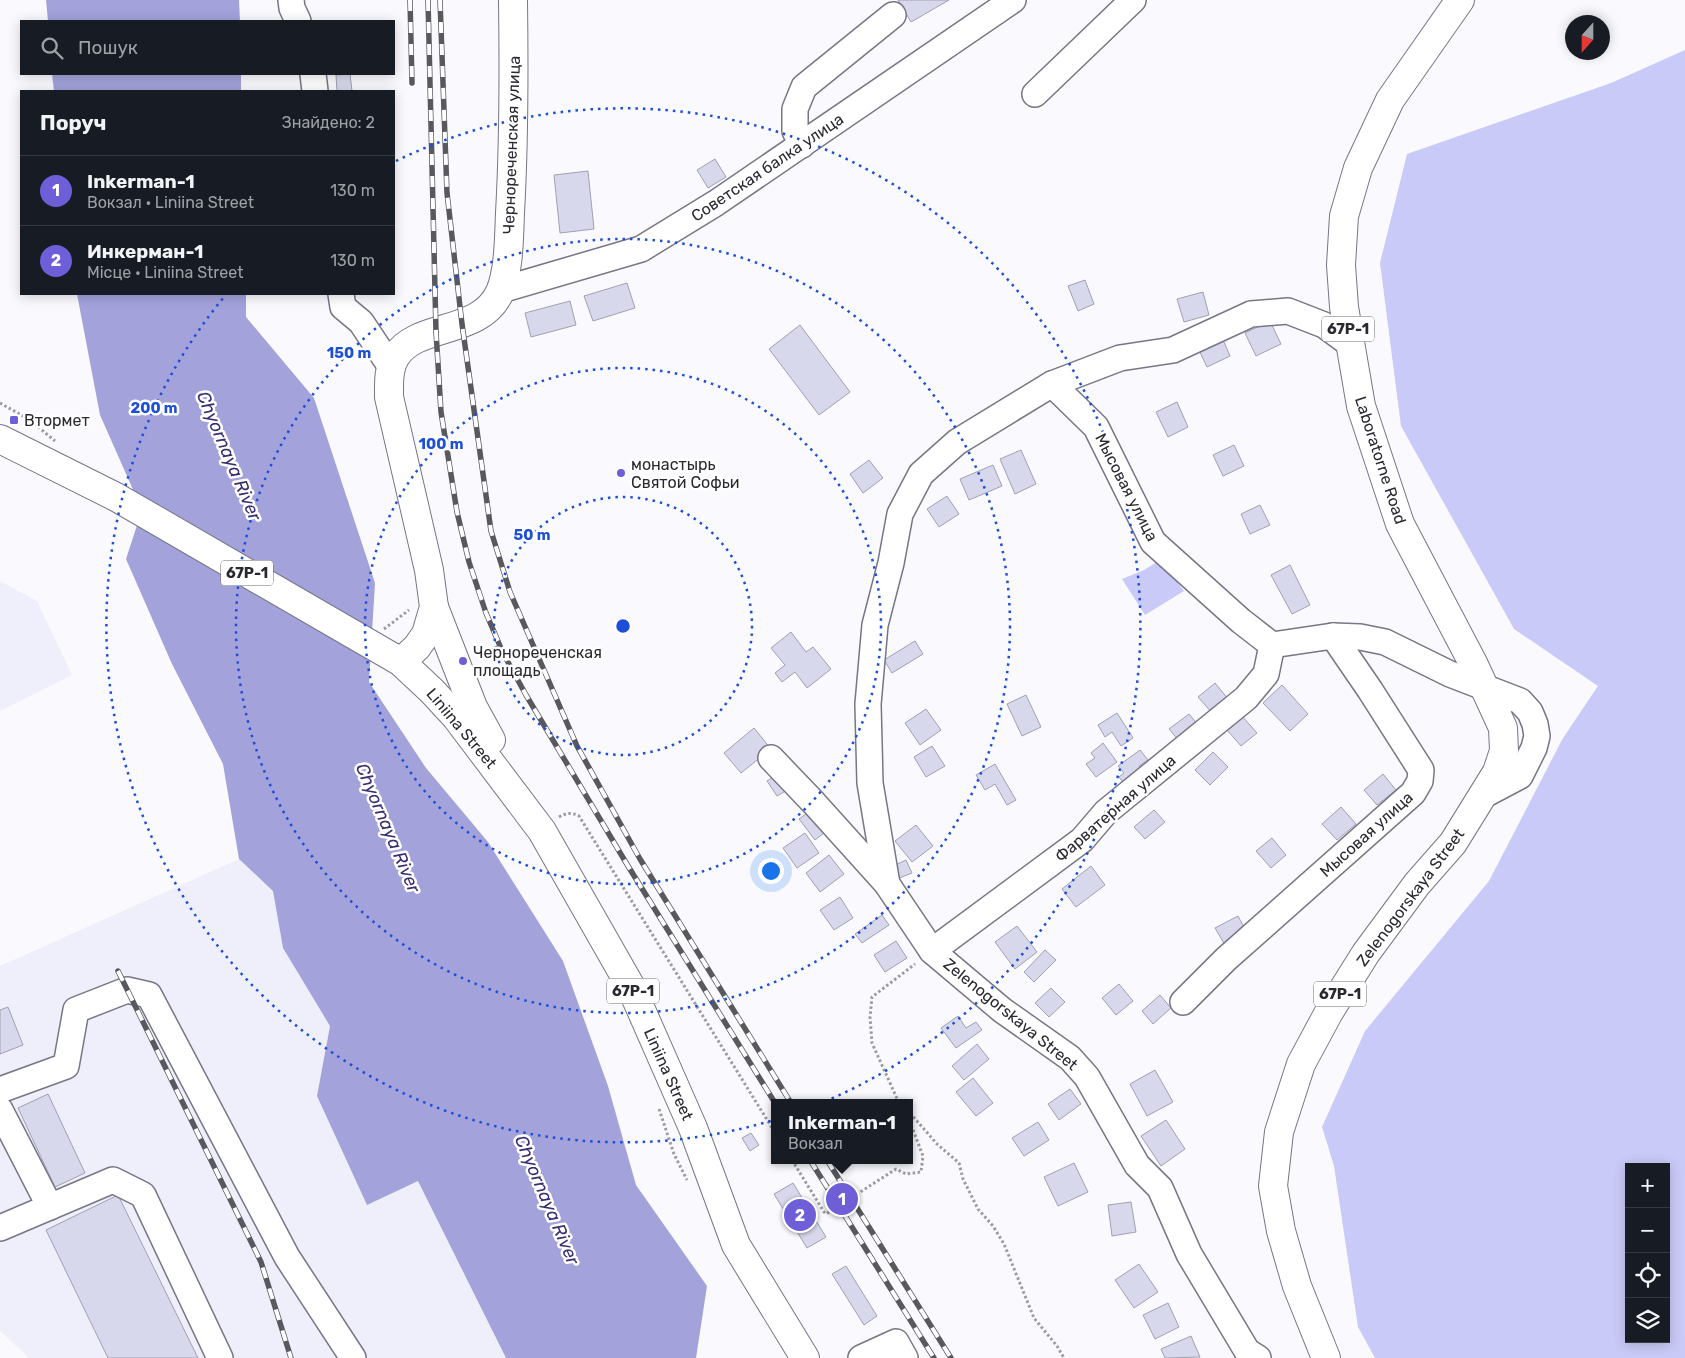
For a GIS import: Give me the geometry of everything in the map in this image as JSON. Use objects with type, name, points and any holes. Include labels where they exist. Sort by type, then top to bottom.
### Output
[{"type":"main road","name":"Чернореченская улица","points":[[501,290],[508,239],[512,175],[513,0]]},
{"type":"main road","name":"Laboratorne Road","points":[[1460,0],[1390,100],[1358,168],[1344,216],[1342,255],[1344,307],[1361,406],[1400,524],[1479,677]]},
{"type":"main road","points":[[501,290],[496,299],[477,317],[412,341],[395,357],[391,366],[389,397],[429,570],[434,607],[473,707],[542,831]]},
{"type":"main road","name":"67Р-1","points":[[0,439],[116,497],[401,662]]},
{"type":"main road","points":[[401,662],[417,647],[426,634],[434,607]]},
{"type":"main road","name":"Liniina Street","points":[[401,662],[456,716],[542,831],[631,987],[693,1128],[736,1244],[804,1358]]},
{"type":"main road","name":"Zelenogorskaya Street","points":[[1326,1358],[1297,1286],[1280,1231],[1273,1186],[1279,1132],[1301,1064],[1329,1012],[1366,953],[1416,884],[1453,843],[1497,772],[1504,750],[1503,728],[1479,677]]},
{"type":"street","points":[[291,0],[292,8],[298,20]]},
{"type":"street","name":"Советская балка улица","points":[[501,290],[641,249],[716,203],[1012,0]]},
{"type":"street","points":[[1035,94],[1133,0]]},
{"type":"street","points":[[802,145],[796,131],[795,109],[804,88],[893,15]]},
{"type":"street","points":[[313,75],[315,90]]},
{"type":"street","points":[[341,295],[343,308],[361,322],[391,366]]},
{"type":"street","name":"Zelenogorskaya Street","points":[[1258,1358],[1247,1351],[1189,1254],[1160,1188],[1137,1165],[1087,1076],[1070,1058],[1002,1010],[932,951],[887,884],[870,783],[868,704],[875,625],[891,563],[900,514],[921,474],[957,442],[1052,384],[1120,358],[1173,350],[1251,314],[1288,311],[1324,325],[1350,344]]},
{"type":"street","name":"Мысовая улица","points":[[1052,384],[1096,427],[1153,542],[1242,621],[1272,644]]},
{"type":"street","points":[[1272,644],[1333,636],[1360,637],[1385,642],[1416,659],[1479,677]]},
{"type":"street","name":"Мысовая улица","points":[[1183,1002],[1226,959],[1418,787],[1422,770],[1333,636]]},
{"type":"street","name":"Фарватерная улица","points":[[932,951],[1082,840],[1106,812],[1246,698],[1266,674],[1272,644]]},
{"type":"street","points":[[771,758],[887,884]]},
{"type":"street","points":[[0,1090],[66,1066],[76,1010],[127,990],[149,995],[287,1257],[353,1358]]},
{"type":"street","points":[[0,1110],[50,1207]]},
{"type":"street","points":[[0,1228],[113,1180],[143,1195],[220,1358]]},
{"type":"street","points":[[862,1358],[896,1342],[905,1358]]},
{"type":"path","points":[[898,1099],[872,1043],[870,1017],[872,997],[932,951]]},
{"type":"path","points":[[913,1116],[937,1144],[959,1162],[963,1179],[978,1209],[993,1226],[1004,1244],[1034,1318],[1057,1346],[1064,1358]]},
{"type":"path","points":[[794,1164],[826,1214],[896,1169],[906,1174],[921,1172],[923,1156],[913,1130]]},
{"type":"shaded area","points":[[1685,50],[1685,1358],[1375,1358],[1358,1327],[1334,1166],[1322,1127],[1365,1031],[1489,881],[1563,738],[1598,686],[1514,629],[1401,426],[1380,263],[1407,154],[1611,83]]},
{"type":"shaded area","points":[[1160,560],[1184,591],[1145,615],[1122,579],[1144,570]]},
{"type":"shaded area","points":[[0,581],[37,601],[72,675],[0,711]]},
{"type":"shaded area","points":[[239,859],[273,891],[283,948],[330,1026],[317,1096],[367,1204],[418,1180],[506,1358],[29,1358],[0,1331],[0,966]]},
{"type":"water","points":[[46,0],[239,0],[240,20],[48,20]]},
{"type":"water","points":[[52,75],[241,75],[241,90],[54,90]]},
{"type":"water","name":"Chyornaya River","points":[[77,295],[246,295],[246,317],[314,398],[375,583],[369,682],[426,768],[488,842],[563,961],[608,1086],[636,1185],[707,1286],[696,1358],[506,1358],[418,1181],[367,1205],[317,1096],[330,1026],[283,948],[273,891],[239,859],[223,764],[172,664],[126,559],[142,510],[100,415]]},
{"type":"building","points":[[898,0],[949,0],[911,22]]},
{"type":"building","points":[[336,75],[350,75],[352,90],[337,90]]},
{"type":"building","points":[[715,159],[726,177],[708,188],[697,170]]},
{"type":"building","points":[[588,171],[594,229],[560,233],[554,175]]},
{"type":"building","points":[[1085,280],[1094,304],[1078,311],[1068,286]]},
{"type":"building","points":[[627,283],[635,308],[593,321],[584,296]]},
{"type":"building","points":[[1203,292],[1209,315],[1184,322],[1177,299]]},
{"type":"building","points":[[570,301],[576,325],[531,337],[525,313]]},
{"type":"building","points":[[1270,321],[1281,344],[1256,356],[1245,333]]},
{"type":"building","points":[[800,325],[850,392],[819,415],[769,349]]},
{"type":"building","points":[[1221,335],[1230,356],[1207,367],[1197,346]]},
{"type":"building","points":[[1177,402],[1188,427],[1168,437],[1156,412]]},
{"type":"building","points":[[1234,445],[1244,466],[1223,476],[1213,455]]},
{"type":"building","points":[[1021,450],[1036,484],[1015,494],[1000,459]]},
{"type":"building","points":[[869,460],[883,478],[863,493],[850,474]]},
{"type":"building","points":[[993,465],[1002,486],[969,500],[960,479]]},
{"type":"building","points":[[947,496],[959,514],[939,527],[927,509]]},
{"type":"building","points":[[1260,505],[1270,525],[1250,534],[1241,514]]},
{"type":"building","points":[[1290,565],[1310,605],[1292,614],[1271,575]]},
{"type":"building","points":[[791,632],[806,652],[813,647],[831,669],[807,688],[795,672],[782,682],[775,673],[785,665],[771,648]]},
{"type":"building","points":[[915,641],[923,654],[892,673],[884,660]]},
{"type":"building","points":[[1215,683],[1229,700],[1213,714],[1198,697]]},
{"type":"building","points":[[1282,685],[1308,714],[1290,731],[1263,703]]},
{"type":"building","points":[[1026,695],[1041,727],[1022,736],[1007,704]]},
{"type":"building","points":[[926,709],[941,730],[920,745],[905,723]]},
{"type":"building","points":[[1117,713],[1133,738],[1121,746],[1112,732],[1105,737],[1098,725]]},
{"type":"building","points":[[1189,714],[1199,726],[1180,742],[1169,729]]},
{"type":"building","points":[[1242,716],[1257,733],[1241,746],[1227,730]]},
{"type":"building","points":[[754,728],[771,749],[741,773],[724,753]]},
{"type":"building","points":[[1103,743],[1117,762],[1096,777],[1086,764],[1095,758],[1091,753]]},
{"type":"building","points":[[932,746],[945,766],[926,777],[914,757]]},
{"type":"building","points":[[1140,750],[1148,760],[1139,766],[1147,775],[1128,789],[1119,777],[1124,773],[1118,766]]},
{"type":"building","points":[[1213,752],[1228,767],[1210,785],[1195,770]]},
{"type":"building","points":[[995,764],[1016,800],[1007,805],[995,784],[985,790],[976,775]]},
{"type":"building","points":[[778,774],[789,789],[777,796],[767,781]]},
{"type":"building","points":[[1383,774],[1396,790],[1377,805],[1364,790]]},
{"type":"building","points":[[1341,807],[1356,824],[1337,840],[1322,824]]},
{"type":"building","points":[[814,808],[829,829],[815,840],[799,819]]},
{"type":"building","points":[[1154,810],[1165,822],[1145,839],[1134,827]]},
{"type":"building","points":[[916,825],[933,846],[912,862],[895,841]]},
{"type":"building","points":[[805,833],[819,853],[797,868],[783,848]]},
{"type":"building","points":[[1272,838],[1286,855],[1271,868],[1256,851]]},
{"type":"building","points":[[829,855],[844,874],[820,892],[806,873]]},
{"type":"building","points":[[906,860],[912,873],[892,881],[887,869]]},
{"type":"building","points":[[1091,866],[1105,885],[1076,907],[1062,889]]},
{"type":"building","points":[[840,897],[853,918],[834,930],[820,910]]},
{"type":"building","points":[[882,915],[889,925],[862,943],[855,934]]},
{"type":"building","points":[[1238,916],[1247,933],[1225,945],[1215,928]]},
{"type":"building","points":[[1017,926],[1037,952],[1015,969],[995,942]]},
{"type":"building","points":[[896,941],[907,958],[885,972],[874,955]]},
{"type":"building","points":[[1045,950],[1056,960],[1034,982],[1024,972]]},
{"type":"building","points":[[1119,984],[1133,1001],[1116,1015],[1102,998]]},
{"type":"building","points":[[1051,988],[1065,1002],[1049,1017],[1035,1003]]},
{"type":"building","points":[[1160,995],[1171,1008],[1153,1024],[1142,1011]]},
{"type":"building","points":[[8,1007],[23,1045],[0,1054],[0,1010]]},
{"type":"building","points":[[958,1016],[966,1028],[976,1022],[982,1030],[956,1048],[941,1028]]},
{"type":"building","points":[[977,1044],[989,1059],[964,1080],[952,1066]]},
{"type":"building","points":[[1155,1070],[1173,1102],[1147,1116],[1130,1084]]},
{"type":"building","points":[[973,1078],[993,1103],[976,1116],[956,1092]]},
{"type":"building","points":[[1070,1089],[1081,1104],[1059,1120],[1048,1104]]},
{"type":"building","points":[[48,1094],[85,1173],[55,1187],[18,1108]]},
{"type":"building","points":[[1166,1120],[1185,1149],[1161,1166],[1141,1136]]},
{"type":"building","points":[[1038,1122],[1049,1140],[1024,1156],[1012,1138]]},
{"type":"building","points":[[751,1133],[759,1145],[750,1151],[742,1138]]},
{"type":"building","points":[[1074,1163],[1088,1192],[1058,1206],[1044,1177]]},
{"type":"building","points":[[793,1183],[826,1237],[807,1248],[774,1194]]},
{"type":"building","points":[[118,1195],[198,1358],[108,1358],[46,1230]]},
{"type":"building","points":[[1131,1202],[1136,1232],[1112,1236],[1108,1205]]},
{"type":"building","points":[[1139,1264],[1158,1292],[1134,1308],[1115,1280]]},
{"type":"building","points":[[846,1266],[877,1316],[864,1325],[832,1274]]},
{"type":"building","points":[[1168,1303],[1179,1327],[1155,1339],[1143,1315]]},
{"type":"building","points":[[1191,1336],[1200,1357],[1165,1358],[1161,1349]]},
{"type":"railway","points":[[410,0],[412,83]]},
{"type":"railway","points":[[428,0],[436,332],[441,412],[457,512],[469,562],[486,613],[503,653],[526,695],[628,866],[773,1099]]},
{"type":"railway","points":[[440,0],[447,193],[462,324],[491,531],[510,592],[577,746],[640,859],[789,1099]]},
{"type":"railway","points":[[118,971],[261,1262],[291,1358]]},
{"type":"railway","points":[[813,1164],[934,1358]]},
{"type":"railway","points":[[830,1164],[951,1358]]},
{"type":"place","name":"Втормет","points":[[14,420]]},
{"type":"place","name":"монастырь Святой Софьи","points":[[621,473]]},
{"type":"place","name":"Чернореченская площадь","points":[[463,661]]},
{"type":"place","name":"Inkerman-1","points":[[842,1199]]},
{"type":"place","name":"Инкерман-1","points":[[800,1215]]}]
